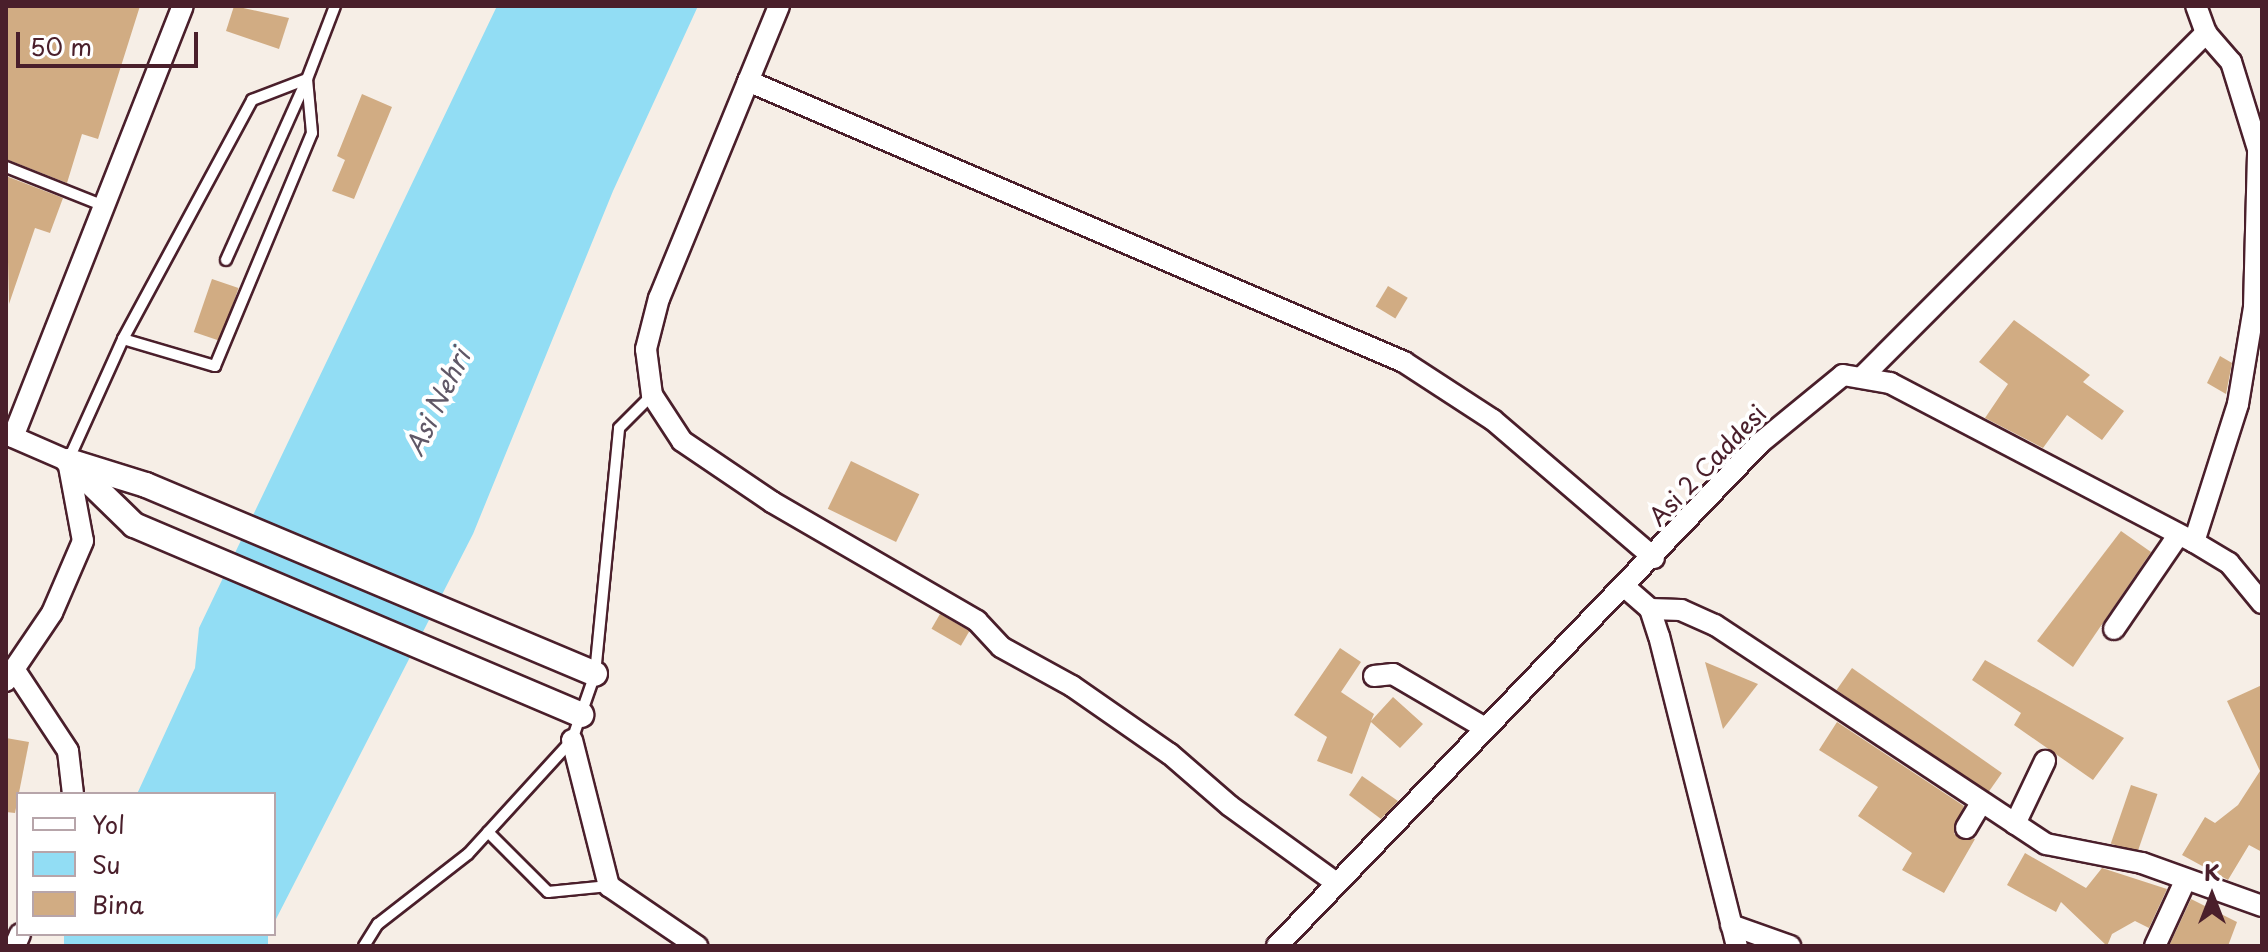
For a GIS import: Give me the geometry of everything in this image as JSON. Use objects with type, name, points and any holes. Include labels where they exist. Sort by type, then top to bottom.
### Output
[{"type":"street","points":[[183,6],[10,436],[68,461],[146,485],[595,674]]},
{"type":"street","points":[[779,6],[659,298],[646,349],[652,395],[682,441],[925,593],[977,621],[1001,647],[1072,686],[1170,754],[1335,882]]},
{"type":"street","points":[[2114,629],[2186,540],[2238,404],[2252,321],[2258,149],[2231,62],[2206,33],[2196,6]]},
{"type":"street","points":[[2206,33],[1864,375],[2018,447],[2229,563],[2262,603]]},
{"type":"street","points":[[748,81],[1404,362],[1493,420],[1654,558]]},
{"type":"street","name":"Asi 2 Caddesi","points":[[1277,946],[1485,728],[1626,588],[1760,443],[1827,384],[1864,375]]},
{"type":"street","points":[[68,461],[134,525],[581,715]]},
{"type":"street","points":[[68,461],[83,541],[52,613],[10,675],[68,751],[73,792]]},
{"type":"street","points":[[1626,588],[1650,609],[1737,946]]},
{"type":"street","points":[[1650,609],[1681,610],[1715,625],[2046,844],[2142,863],[2185,881],[2262,906]]},
{"type":"street","points":[[1374,676],[1393,674],[1485,728]]},
{"type":"street","points":[[572,740],[609,886],[697,946]]},
{"type":"street","points":[[2015,824],[2045,761]]},
{"type":"street","points":[[1966,828],[1981,803]]},
{"type":"street","points":[[2155,946],[2185,881]]},
{"type":"street","points":[[1731,925],[1790,946]]},
{"type":"lane","points":[[226,260],[307,79],[335,6]]},
{"type":"lane","points":[[123,339],[215,366],[312,133],[307,79]]},
{"type":"lane","points":[[68,461],[123,339],[252,100],[307,79]]},
{"type":"lane","points":[[6,167],[104,206]]},
{"type":"lane","points":[[364,946],[378,924],[488,832],[572,740],[595,674],[619,428],[652,395]]},
{"type":"lane","points":[[488,832],[548,892],[609,886]]},
{"type":"water","name":"Asi Nehri","points":[[497,6],[698,6],[613,191],[473,534],[276,919],[276,792],[138,792],[195,668],[199,628]]},
{"type":"water","points":[[64,936],[268,936],[268,946],[64,946]]},
{"type":"building","points":[[6,6],[140,6],[98,139],[82,134],[67,183],[6,159]]},
{"type":"building","points":[[234,6],[289,18],[279,49],[226,31]]},
{"type":"building","points":[[362,94],[392,107],[354,199],[332,191],[345,160],[337,156]]},
{"type":"building","points":[[6,176],[63,198],[50,233],[35,228],[9,304]]},
{"type":"building","points":[[212,279],[238,288],[220,341],[194,332]]},
{"type":"building","points":[[1388,286],[1408,298],[1395,318],[1376,307]]},
{"type":"building","points":[[2014,320],[2090,375],[2083,382],[2124,411],[2102,440],[2067,415],[2043,448],[1985,418],[2008,384],[1979,362]]},
{"type":"building","points":[[2220,356],[2232,363],[2226,394],[2207,383]]},
{"type":"building","points":[[851,461],[919,494],[896,542],[828,509]]},
{"type":"building","points":[[2121,531],[2151,552],[2073,667],[2037,641]]},
{"type":"building","points":[[940,614],[969,631],[961,646],[932,629]]},
{"type":"building","points":[[1340,648],[1361,662],[1341,692],[1374,714],[1371,721],[1393,697],[1423,724],[1400,748],[1371,722],[1352,774],[1317,761],[1327,737],[1294,715]]},
{"type":"building","points":[[1985,660],[2124,738],[2093,780],[2014,725],[2021,713],[1972,680]]},
{"type":"building","points":[[1705,662],[1758,684],[1723,729]]},
{"type":"building","points":[[1852,668],[2002,773],[1986,795],[1837,690]]},
{"type":"building","points":[[2262,685],[2262,852],[2249,845],[2228,880],[2182,855],[2205,817],[2215,823],[2238,805],[2260,771],[2227,701]]},
{"type":"building","points":[[1837,722],[1964,806],[1954,834],[1975,839],[1944,893],[1902,870],[1912,853],[1858,816],[1878,787],[1819,750]]},
{"type":"building","points":[[6,738],[29,742],[19,792],[16,792],[15,813],[6,812]]},
{"type":"building","points":[[1362,776],[1398,801],[1381,819],[1349,795]]},
{"type":"building","points":[[2131,785],[2157,794],[2137,853],[2111,844]]},
{"type":"building","points":[[2025,853],[2086,888],[2102,868],[2167,889],[2149,928],[2135,921],[2112,934],[2107,946],[2061,902],[2056,912],[2007,885]]},
{"type":"building","points":[[2191,899],[2237,922],[2228,946],[2169,946]]}]
